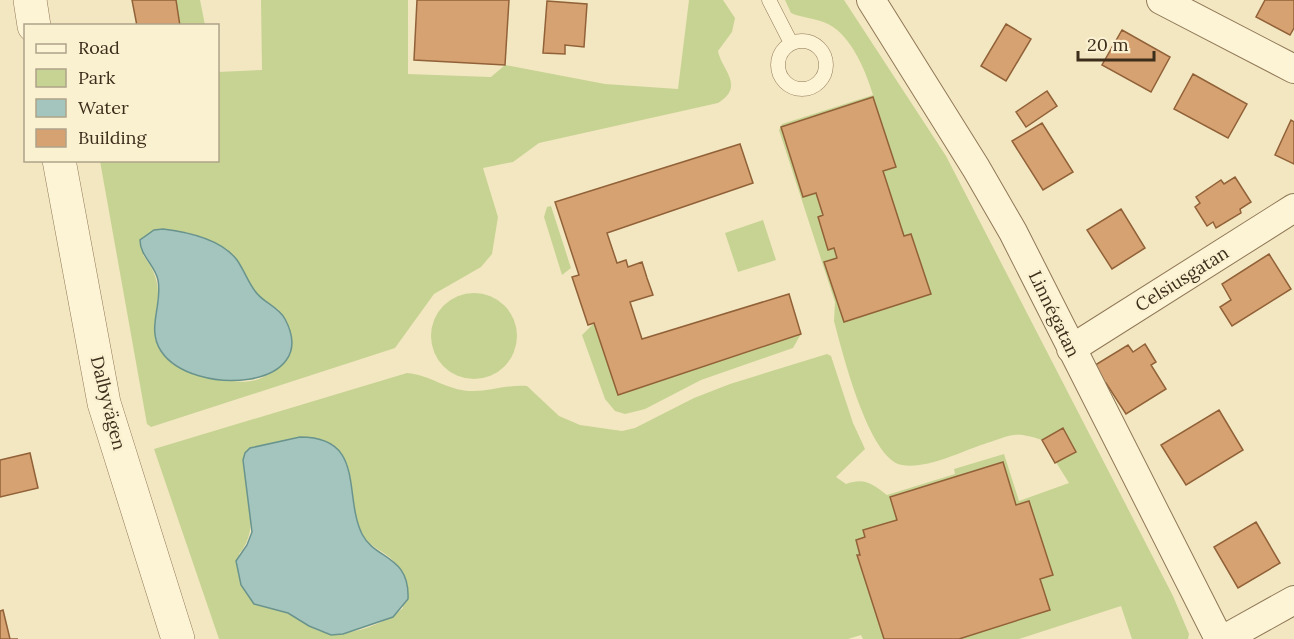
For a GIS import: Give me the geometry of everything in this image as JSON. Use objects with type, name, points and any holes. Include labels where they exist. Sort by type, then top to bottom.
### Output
[{"type":"street","points":[[30,0],[34,24]]},
{"type":"street","name":"Linnégatan","points":[[871,0],[982,177],[1013,232],[1219,639]]},
{"type":"street","points":[[1167,1],[1294,69]]},
{"type":"street","name":"Dalbyvägen","points":[[59,162],[104,403],[178,639]]},
{"type":"street","name":"Celsiusgatan","points":[[1071,349],[1294,208]]},
{"type":"street","points":[[1224,639],[1294,600]]},
{"type":"lane","points":[[769,0],[790,43]]},
{"type":"green space","points":[[176,0],[200,0],[205,24],[180,24]]},
{"type":"green space","points":[[261,0],[408,0],[408,74],[491,77],[505,65],[605,84],[678,89],[689,0],[723,0],[735,18],[732,32],[718,51],[731,84],[726,97],[718,103],[539,143],[513,162],[483,168],[498,217],[492,254],[481,267],[434,294],[395,348],[151,427],[147,424],[100,162],[219,162],[219,72],[262,70]],"holes":[[[186,232],[227,249],[257,295],[279,310],[289,349],[277,367],[263,377],[247,381],[230,381],[212,376],[162,353],[155,327],[157,283],[143,255]]]},
{"type":"green space","points":[[785,0],[844,0],[946,156],[1173,596],[1189,634],[1188,639],[1132,639],[1121,606],[1019,639],[959,639],[1050,610],[1040,579],[1029,501],[1016,505],[1003,462],[891,497],[897,520],[863,530],[865,537],[856,540],[860,555],[857,556],[884,639],[863,639],[861,635],[848,639],[219,639],[154,449],[407,373],[470,391],[527,386],[559,416],[580,425],[622,431],[635,428],[694,398],[730,384],[827,354],[831,356],[853,423],[865,449],[836,477],[846,484],[858,481],[868,483],[887,495],[955,474],[954,469],[1004,454],[1019,501],[1069,483],[1042,440],[1024,435],[1006,437],[942,460],[912,466],[902,465],[890,459],[879,445],[868,425],[850,378],[834,321],[835,302],[779,130],[782,124],[873,95],[857,55],[837,30],[819,20],[791,13]],"holes":[[[873,97],[895,167],[883,171],[904,236],[911,234],[931,294],[844,322],[825,263],[837,258],[834,248],[828,249],[818,218],[823,215],[816,193],[803,197],[781,127]],[[300,437],[322,441],[336,449],[345,459],[356,517],[362,533],[369,543],[390,558],[400,571],[403,608],[375,625],[352,632],[319,631],[286,612],[254,604],[241,585],[239,554],[246,544],[251,521],[243,460],[245,453],[250,448]]]},
{"type":"green space","points":[[551,206],[571,268],[562,275],[544,217],[547,207]]},
{"type":"green space","points":[[763,220],[776,260],[738,272],[725,233]]},
{"type":"green space","points":[[466,293],[482,293],[505,305],[514,319],[517,336],[514,353],[505,367],[482,379],[466,379],[450,372],[438,360],[431,344],[431,328],[438,312],[450,300]]},
{"type":"green space","points":[[594,323],[618,395],[801,334],[793,348],[701,380],[645,409],[625,414],[615,411],[605,399],[582,335]]},
{"type":"water","points":[[154,230],[183,232],[213,242],[237,260],[258,295],[285,319],[292,343],[286,361],[271,373],[249,379],[224,380],[199,376],[177,366],[161,351],[155,334],[158,280],[142,251],[140,240]]},
{"type":"water","points":[[300,437],[321,440],[335,447],[344,457],[362,534],[375,549],[398,566],[407,585],[408,599],[393,617],[343,634],[331,635],[309,626],[288,613],[254,604],[241,585],[236,561],[247,545],[252,532],[243,460],[245,453],[250,448]]},
{"type":"building","points":[[132,0],[176,0],[180,24],[137,24]]},
{"type":"building","points":[[417,0],[509,0],[505,65],[414,60]]},
{"type":"building","points":[[1265,0],[1294,0],[1294,28],[1290,35],[1256,17]]},
{"type":"building","points":[[547,1],[587,4],[584,47],[565,45],[565,54],[543,53]]},
{"type":"building","points":[[1006,24],[1031,39],[1006,81],[981,66]]},
{"type":"building","points":[[1122,30],[1170,57],[1151,92],[1102,65]]},
{"type":"building","points":[[1193,74],[1247,104],[1228,138],[1174,109]]},
{"type":"building","points":[[1047,91],[1057,106],[1026,127],[1016,112]]},
{"type":"building","points":[[873,97],[896,167],[883,171],[904,236],[911,234],[931,294],[844,322],[824,262],[837,258],[834,248],[828,250],[818,217],[823,215],[816,193],[803,197],[781,127]]},
{"type":"building","points":[[1291,120],[1294,122],[1294,164],[1275,155]]},
{"type":"building","points":[[1042,123],[1073,172],[1043,190],[1012,141]]},
{"type":"building","points":[[740,144],[753,183],[607,233],[617,263],[626,260],[628,267],[642,262],[653,295],[630,302],[642,339],[789,294],[801,334],[618,395],[594,323],[588,325],[572,277],[579,275],[555,202]]},
{"type":"building","points":[[1235,177],[1251,202],[1240,209],[1241,213],[1216,228],[1213,222],[1207,226],[1195,207],[1200,203],[1196,197],[1221,180],[1224,184]]},
{"type":"building","points":[[1121,209],[1145,248],[1112,269],[1087,230]]},
{"type":"building","points":[[1269,254],[1291,289],[1232,326],[1220,307],[1231,300],[1222,284]]},
{"type":"building","points":[[1145,344],[1156,362],[1151,365],[1166,389],[1126,414],[1106,383],[1103,385],[1092,367],[1128,345],[1133,352]]},
{"type":"building","points":[[1219,410],[1243,450],[1186,485],[1161,445]]},
{"type":"building","points":[[1063,428],[1076,452],[1055,463],[1042,440]]},
{"type":"building","points":[[30,453],[38,488],[0,497],[0,460]]},
{"type":"building","points":[[1003,462],[1016,505],[1029,501],[1053,575],[1040,579],[1050,610],[959,639],[884,639],[857,555],[860,555],[856,540],[865,537],[863,530],[897,520],[890,497]]},
{"type":"building","points":[[1256,522],[1280,563],[1238,588],[1214,547]]},
{"type":"building","points":[[3,610],[10,639],[0,639],[0,611]]}]
